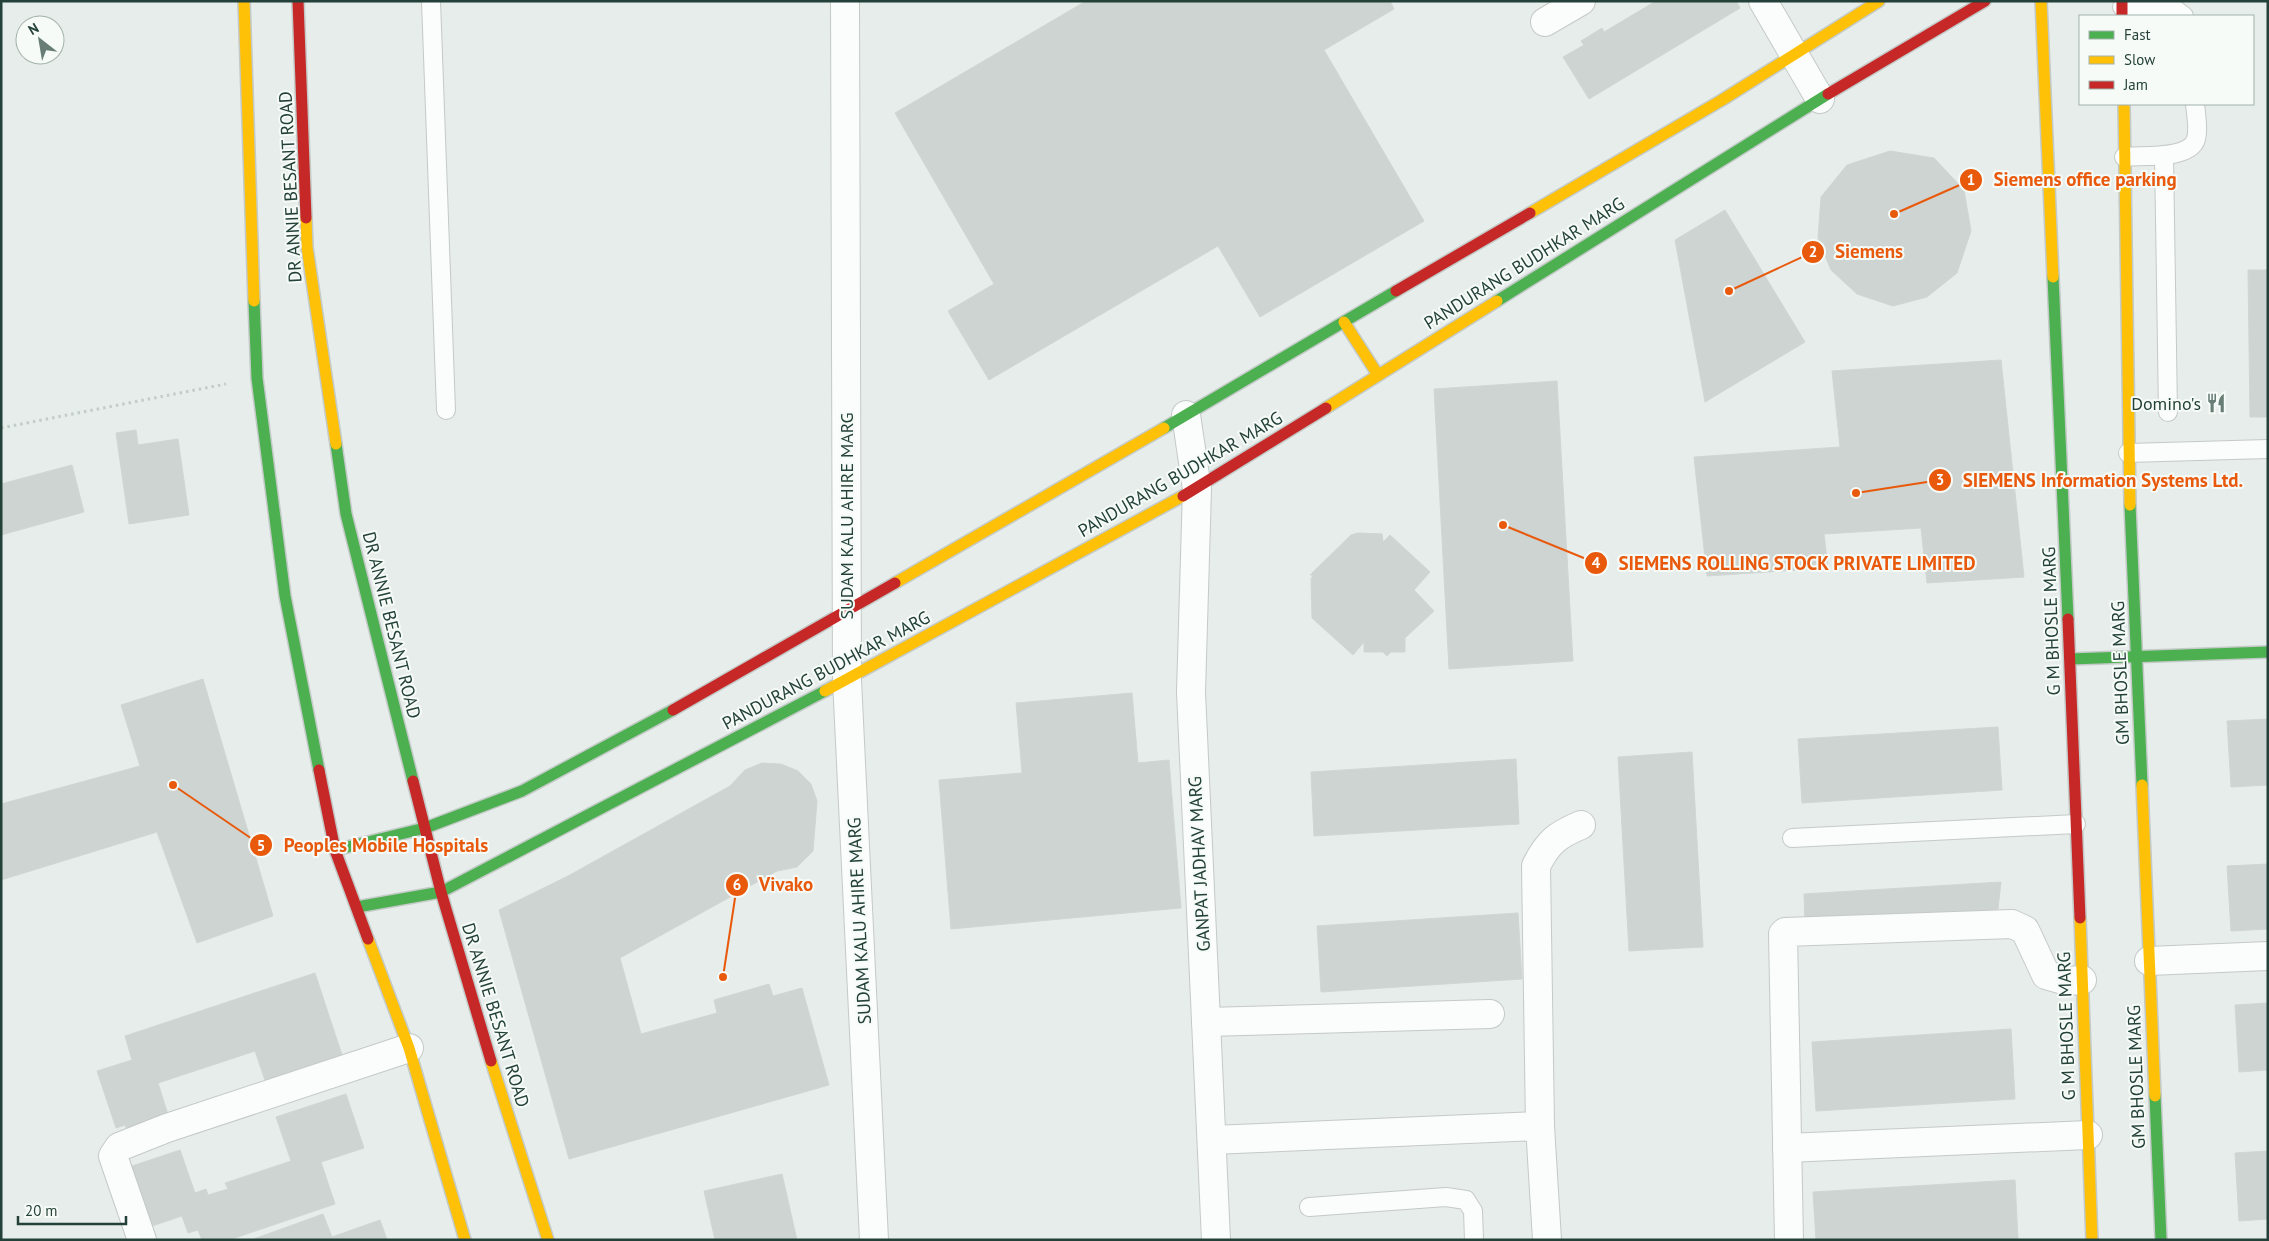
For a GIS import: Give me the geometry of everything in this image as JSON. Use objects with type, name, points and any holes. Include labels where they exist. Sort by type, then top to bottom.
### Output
[{"type":"main road","points":[[244,1],[257,378],[285,596],[335,850],[409,1048],[465,1240]]},
{"type":"main road","name":"DR ANNIE BESANT ROAD","points":[[298,1],[307,247],[346,514],[441,892],[473,1004],[548,1240]]},
{"type":"main road","points":[[335,850],[425,828],[522,790],[682,705],[1186,415],[1722,100],[1879,1]]},
{"type":"main road","name":"PANDURANG BUDHKAR MARG","points":[[357,907],[441,892],[847,680],[1197,489],[1820,99],[1985,1]]},
{"type":"main road","name":"G M BHOSLE MARG","points":[[2041,1],[2070,658],[2092,1240]]},
{"type":"main road","name":"GM BHOSLE MARG","points":[[2124,105],[2128,453],[2161,1240]]},
{"type":"main road","points":[[1344,322],[1378,375]]},
{"type":"main road","points":[[2070,658],[2268,652]]},
{"type":"street","name":"SUDAM KALU AHIRE MARG","points":[[845,1],[847,680],[874,1240]]},
{"type":"street","points":[[1545,22],[1581,1]]},
{"type":"street","points":[[1763,1],[1820,99]]},
{"type":"street","name":"GANPAT JADHAV MARG","points":[[1186,415],[1197,489],[1191,692],[1216,1240]]},
{"type":"street","points":[[1547,1240],[1540,1126],[1536,866],[1544,850],[1560,834],[1581,825]]},
{"type":"street","points":[[1789,1240],[1782,937],[1785,932],[2012,924],[2025,930],[2046,975],[2067,981],[2082,980]]},
{"type":"street","points":[[2149,961],[2268,956]]},
{"type":"street","points":[[1206,1022],[1490,1014]]},
{"type":"street","points":[[142,1240],[113,1156],[119,1148],[167,1128],[409,1048]]},
{"type":"street","points":[[1212,1140],[1540,1126]]},
{"type":"street","points":[[1787,1148],[2088,1135]]},
{"type":"lane","points":[[430,1],[446,410]]},
{"type":"lane","points":[[2122,8],[2176,8]]},
{"type":"lane","points":[[2124,157],[2178,154],[2188,150],[2196,139],[2195,105]]},
{"type":"lane","points":[[2164,155],[2168,412]]},
{"type":"lane","points":[[2128,453],[2268,450]]},
{"type":"lane","points":[[1792,838],[2076,824]]},
{"type":"lane","points":[[1309,1207],[1446,1197],[1466,1200],[1473,1211],[1474,1240]]},
{"type":"path","points":[[1,428],[257,378]]},
{"type":"building","points":[[1086,1],[1390,1],[1394,9],[1324,50],[1424,221],[1260,317],[1218,246],[989,380],[948,311],[994,284],[895,113]]},
{"type":"building","points":[[1656,1],[1736,1],[1740,8],[1589,99],[1563,57],[1584,45],[1581,41],[1602,28],[1604,32]]},
{"type":"building","points":[[1890,151],[1934,158],[1964,190],[1971,231],[1957,273],[1927,297],[1893,306],[1857,294],[1831,270],[1818,239],[1821,197],[1847,165]]},
{"type":"building","points":[[1725,210],[1805,342],[1705,402],[1675,240]]},
{"type":"building","points":[[2248,270],[2268,270],[2268,417],[2250,417]]},
{"type":"building","points":[[2001,360],[2024,577],[1927,583],[1921,528],[1824,534],[1828,568],[1707,576],[1694,457],[1840,447],[1832,371]]},
{"type":"building","points":[[1557,381],[1573,661],[1449,669],[1434,389]]},
{"type":"building","points":[[136,430],[138,445],[178,439],[189,515],[129,524],[116,433]]},
{"type":"building","points":[[72,465],[84,512],[1,535],[1,484]]},
{"type":"building","points":[[1358,533],[1382,534],[1383,542],[1390,535],[1430,572],[1414,590],[1434,611],[1405,638],[1405,652],[1391,652],[1387,656],[1383,652],[1364,652],[1364,642],[1353,655],[1312,618],[1311,579],[1313,575],[1310,575],[1351,535]]},
{"type":"building","points":[[203,679],[273,916],[197,943],[157,832],[1,880],[1,804],[140,766],[121,705]]},
{"type":"building","points":[[1132,693],[1138,763],[1169,760],[1181,908],[951,929],[939,780],[1022,773],[1016,703]]},
{"type":"building","points":[[2268,719],[2268,785],[2231,787],[2227,721]]},
{"type":"building","points":[[1998,727],[2002,790],[1802,803],[1798,739]]},
{"type":"building","points":[[1692,752],[1703,947],[1629,951],[1618,757]]},
{"type":"building","points":[[1516,759],[1519,824],[1314,836],[1311,772]]},
{"type":"building","points":[[762,763],[781,764],[798,771],[811,784],[817,801],[813,851],[797,867],[777,871],[620,958],[641,1034],[717,1013],[714,1000],[769,984],[773,996],[802,988],[829,1085],[569,1159],[499,910],[568,876],[730,786],[745,770]]},
{"type":"building","points":[[2268,864],[2268,929],[2231,931],[2227,866]]},
{"type":"building","points":[[2001,882],[1998,909],[1805,925],[1804,894]]},
{"type":"building","points":[[1518,913],[1522,979],[1321,992],[1317,926]]},
{"type":"building","points":[[315,973],[345,1064],[268,1089],[255,1051],[158,1083],[170,1121],[129,1135],[125,1125],[116,1128],[97,1071],[132,1060],[125,1036]]},
{"type":"building","points":[[2268,1003],[2268,1070],[2239,1072],[2235,1005]]},
{"type":"building","points":[[2011,1029],[2015,1099],[1816,1111],[1812,1042]]},
{"type":"building","points":[[346,1094],[364,1148],[321,1162],[335,1204],[229,1240],[202,1240],[198,1230],[188,1233],[182,1216],[152,1226],[132,1166],[180,1150],[195,1193],[206,1189],[208,1195],[228,1189],[225,1183],[291,1161],[276,1117]]},
{"type":"building","points":[[2268,1151],[2268,1219],[2239,1221],[2235,1153]]},
{"type":"building","points":[[782,1174],[797,1240],[715,1240],[704,1191]]},
{"type":"building","points":[[2015,1180],[2018,1240],[1816,1240],[1813,1192]]},
{"type":"building","points":[[323,1214],[332,1237],[380,1220],[387,1240],[251,1240]]},
{"type":"traffic: fast","points":[[1497,301],[1828,94]]},
{"type":"traffic: fast","points":[[2053,277],[2068,619]]},
{"type":"traffic: fast","points":[[1164,428],[1396,291]]},
{"type":"traffic: fast","points":[[254,301],[257,378],[285,596],[319,770]]},
{"type":"traffic: fast","points":[[336,444],[346,514],[413,781]]},
{"type":"traffic: fast","points":[[2130,505],[2142,785]]},
{"type":"traffic: fast","points":[[2070,659],[2268,652]]},
{"type":"traffic: fast","points":[[357,907],[441,892],[825,691]]},
{"type":"traffic: fast","points":[[335,850],[425,828],[522,791],[673,710]]},
{"type":"traffic: fast","points":[[2155,1096],[2161,1240]]},
{"type":"traffic: slow","points":[[244,1],[254,301]]},
{"type":"traffic: slow","points":[[1530,213],[1722,100],[1879,1]]},
{"type":"traffic: slow","points":[[2041,1],[2053,277]]},
{"type":"traffic: slow","points":[[2124,105],[2130,505]]},
{"type":"traffic: slow","points":[[306,218],[307,247],[336,444]]},
{"type":"traffic: slow","points":[[1326,408],[1497,301]]},
{"type":"traffic: slow","points":[[1344,322],[1378,375]]},
{"type":"traffic: slow","points":[[895,583],[1164,428]]},
{"type":"traffic: slow","points":[[825,691],[1183,496]]},
{"type":"traffic: slow","points":[[2142,785],[2155,1096]]},
{"type":"traffic: slow","points":[[2080,918],[2092,1240]]},
{"type":"traffic: slow","points":[[368,939],[409,1048],[465,1240]]},
{"type":"traffic: slow","points":[[491,1061],[548,1240]]},
{"type":"traffic: jam","points":[[298,1],[306,218]]},
{"type":"traffic: jam","points":[[1828,94],[1985,1]]},
{"type":"traffic: jam","points":[[2122,1],[2122,15]]},
{"type":"traffic: jam","points":[[1396,291],[1530,213]]},
{"type":"traffic: jam","points":[[1183,496],[1326,408]]},
{"type":"traffic: jam","points":[[673,710],[895,583]]},
{"type":"traffic: jam","points":[[2068,619],[2080,918]]},
{"type":"traffic: jam","points":[[319,770],[335,850],[368,939]]},
{"type":"traffic: jam","points":[[413,781],[441,892],[491,1061]]},
{"type":"place","name":"Siemens office parking","points":[[1894,214]]},
{"type":"place","name":"Siemens","points":[[1729,291]]},
{"type":"place","name":"Domino's","points":[[2216,403]]},
{"type":"place","name":"SIEMENS Information Systems Ltd.","points":[[1856,493]]},
{"type":"place","name":"SIEMENS ROLLING STOCK PRIVATE LIMITED","points":[[1503,525]]},
{"type":"place","name":"Peoples Mobile Hospitals","points":[[173,785]]},
{"type":"place","name":"Vivako","points":[[723,977]]}]
